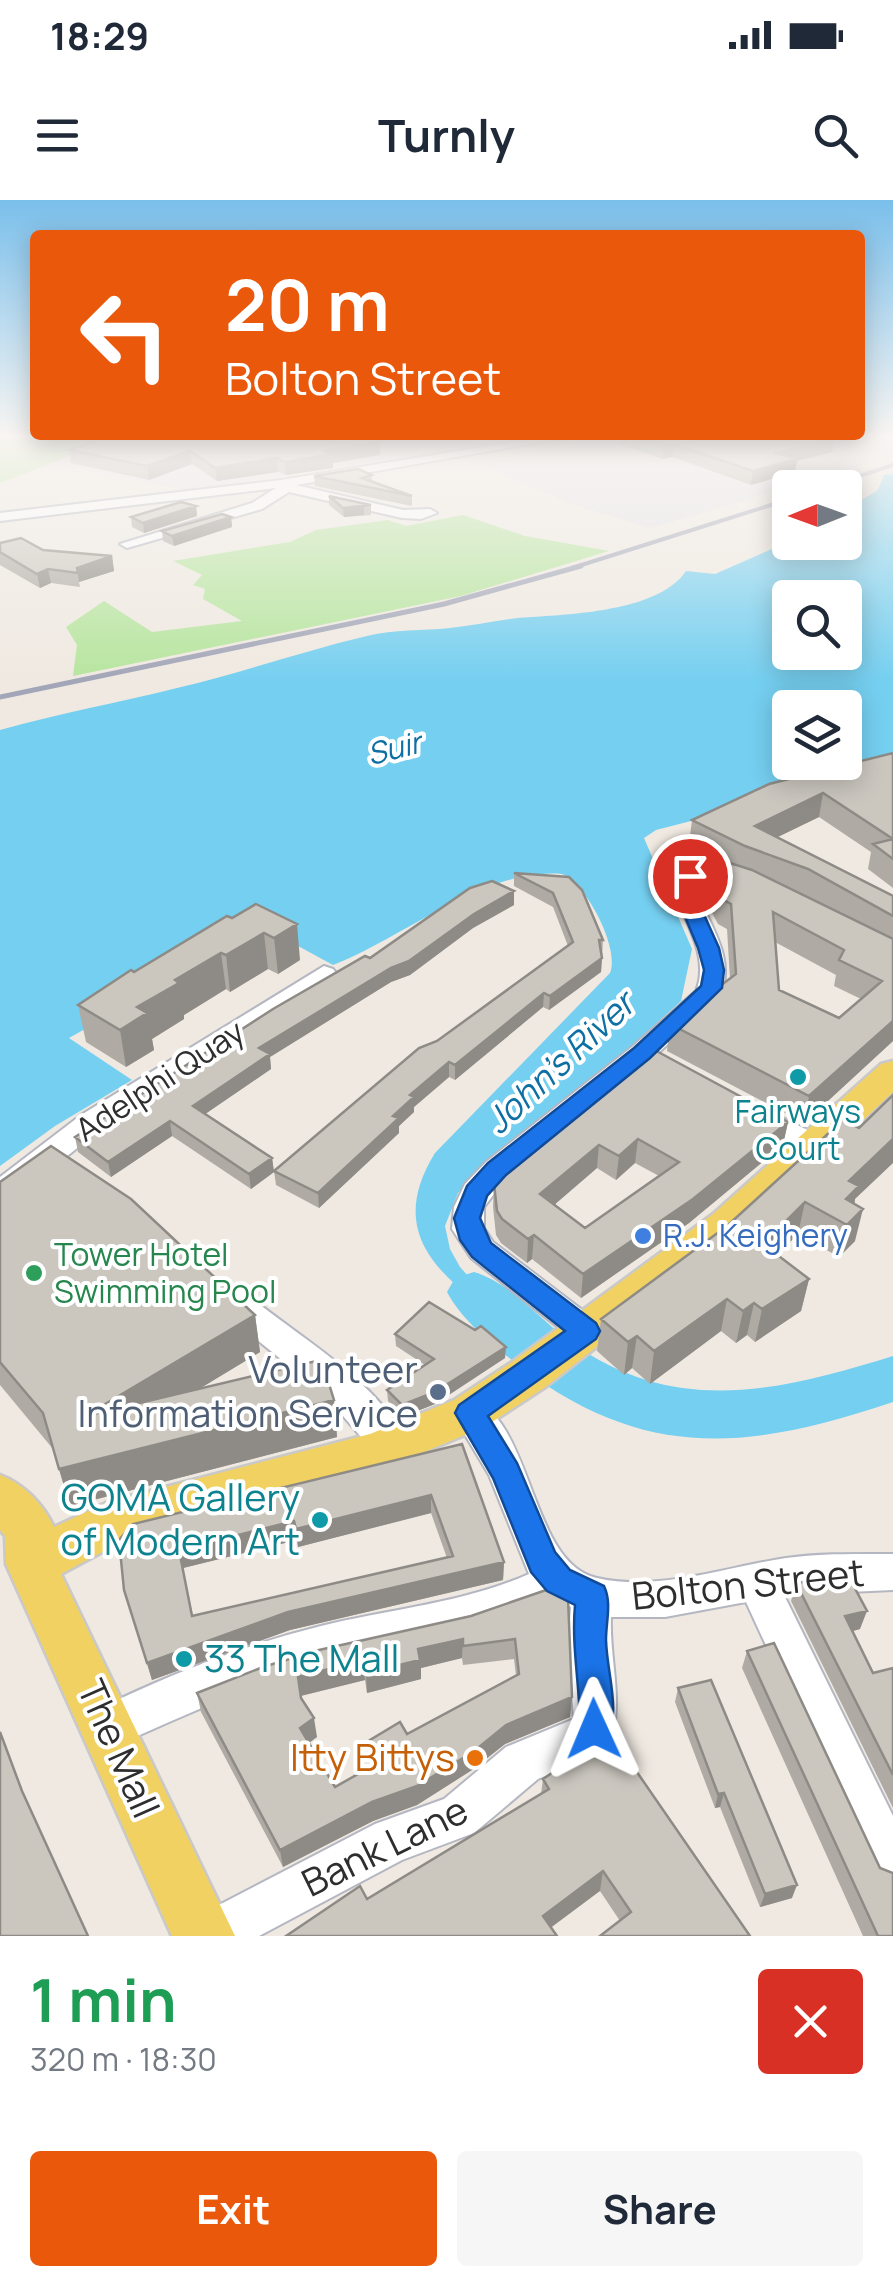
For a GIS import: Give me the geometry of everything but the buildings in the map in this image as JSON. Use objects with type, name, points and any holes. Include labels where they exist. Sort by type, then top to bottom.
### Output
[{"type":"main road","points":[[15,1559],[119,1520],[392,1447],[470,1413],[727,1224],[893,1072]]},
{"type":"main road","name":"The Mall","points":[[0,1496],[30,1529],[15,1559],[107,1727],[206,1936]]},
{"type":"street","points":[[0,528],[51,519]]},
{"type":"street","points":[[66,519],[102,523]]},
{"type":"street","points":[[123,543],[210,519]]},
{"type":"street","points":[[578,1337],[473,1240],[467,1218],[476,1192],[497,1169],[651,1058],[712,988],[714,970],[708,948],[682,884],[690,876],[714,872],[761,888]]},
{"type":"street","name":"Adelphi Quay","points":[[0,1194],[91,1122],[324,974]]},
{"type":"street","points":[[729,1100],[816,1146]]},
{"type":"street","points":[[50,1156],[82,1176]]},
{"type":"street","points":[[205,1275],[269,1334],[356,1401],[392,1447]]},
{"type":"street","points":[[470,1413],[506,1472],[542,1561],[575,1589]]},
{"type":"street","name":"Bolton Street","points":[[575,1589],[642,1599],[822,1573],[893,1572]]},
{"type":"street","points":[[757,1581],[893,1866]]},
{"type":"street","points":[[107,1727],[182,1690],[243,1667],[508,1600],[575,1589]]},
{"type":"street","name":"Bank Lane","points":[[206,1936],[376,1847],[458,1817],[522,1762],[592,1734],[597,1714],[589,1642],[575,1589]]},
{"type":"shaded area","points":[[621,519],[681,519],[650,528]]},
{"type":"green space","points":[[442,519],[475,519],[525,536],[609,551],[461,596],[73,676],[77,645],[66,627],[104,601],[152,632],[242,621],[203,599],[205,589],[193,585],[202,575],[173,561],[290,542],[316,530],[388,520],[406,526]]},
{"type":"water","name":"Suir","points":[[862,519],[893,519],[893,769],[862,777],[862,690],[772,690],[772,780],[850,780],[656,830],[644,838],[692,949],[681,1001],[631,1046],[491,1156],[458,1193],[445,1226],[450,1249],[460,1267],[519,1333],[449,1278],[420,1236],[416,1212],[420,1184],[435,1153],[610,973],[610,949],[599,918],[581,890],[562,874],[504,881],[333,965],[265,928],[69,1038],[132,1080],[55,1126],[0,1166],[0,730],[201,682],[377,634],[616,608],[657,594],[686,571],[715,574],[772,549],[772,560],[862,560]]},
{"type":"waterway","name":"John's River","points":[[474,1292],[523,1338],[571,1373],[619,1397],[667,1412],[718,1416],[771,1412],[893,1379]]},
{"type":"railway","points":[[572,568],[727,519]]},
{"type":"railway","points":[[0,697],[444,604],[581,566]]},
{"type":"place","name":"Fairways Court","points":[[798,1077]]},
{"type":"place","name":"R.J. Keighery","points":[[643,1236]]},
{"type":"place","name":"Tower Hotel Swimming Pool","points":[[34,1273]]},
{"type":"place","name":"Volunteer Information Service","points":[[438,1392]]},
{"type":"place","name":"GOMA Gallery of Modern Art","points":[[320,1520]]},
{"type":"place","name":"33 The Mall","points":[[184,1659]]},
{"type":"place","name":"Itty Bittys","points":[[475,1758]]},
{"type":"route","points":[[594,1729],[597,1706],[589,1642],[592,1597],[558,1580],[542,1561],[506,1472],[470,1413],[586,1331],[482,1250],[473,1240],[467,1218],[476,1192],[497,1169],[642,1053],[712,988],[714,970],[704,934],[683,888],[684,880],[690,876]]}]
